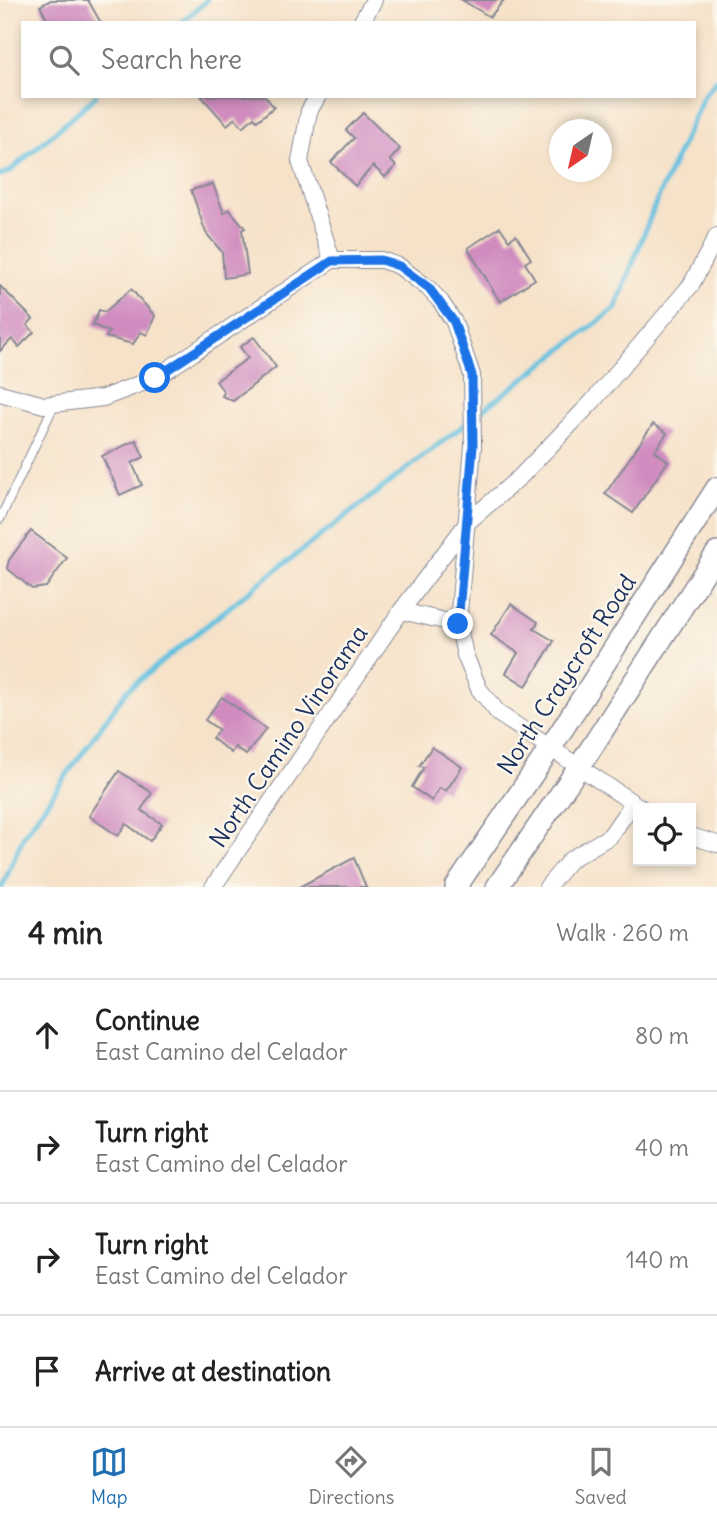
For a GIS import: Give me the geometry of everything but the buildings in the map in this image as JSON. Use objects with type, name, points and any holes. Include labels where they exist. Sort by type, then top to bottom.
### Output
[{"type":"main road","name":"North Craycroft Road","points":[[456,887],[551,747],[717,488]]},
{"type":"main road","points":[[497,887],[579,767],[717,553]]},
{"type":"street","points":[[362,21],[374,0]]},
{"type":"street","points":[[317,98],[309,111],[300,161],[332,261]]},
{"type":"street","name":"North Camino Vinorama","points":[[213,887],[401,611],[467,522],[521,476],[592,402],[691,285],[717,236]]},
{"type":"street","points":[[0,393],[44,405],[103,398],[155,378],[332,261],[381,260],[399,266],[429,288],[454,322],[472,375],[473,446],[458,624],[465,655],[479,690],[499,714],[633,803]]},
{"type":"street","points":[[401,611],[458,624]]},
{"type":"street","points":[[547,887],[571,859],[610,836],[633,810]]},
{"type":"street","points":[[696,838],[717,844]]},
{"type":"lane","points":[[0,519],[55,403]]},
{"type":"waterway","points":[[183,21],[207,0]]},
{"type":"waterway","points":[[476,415],[616,308],[654,207],[704,95],[717,80]]},
{"type":"waterway","points":[[0,175],[9,172],[94,98]]},
{"type":"waterway","points":[[2,887],[24,835],[127,690],[253,588],[469,421]]},
{"type":"route","points":[[155,378],[332,261],[381,260],[399,266],[429,288],[454,322],[472,375],[473,446],[458,624]]}]
